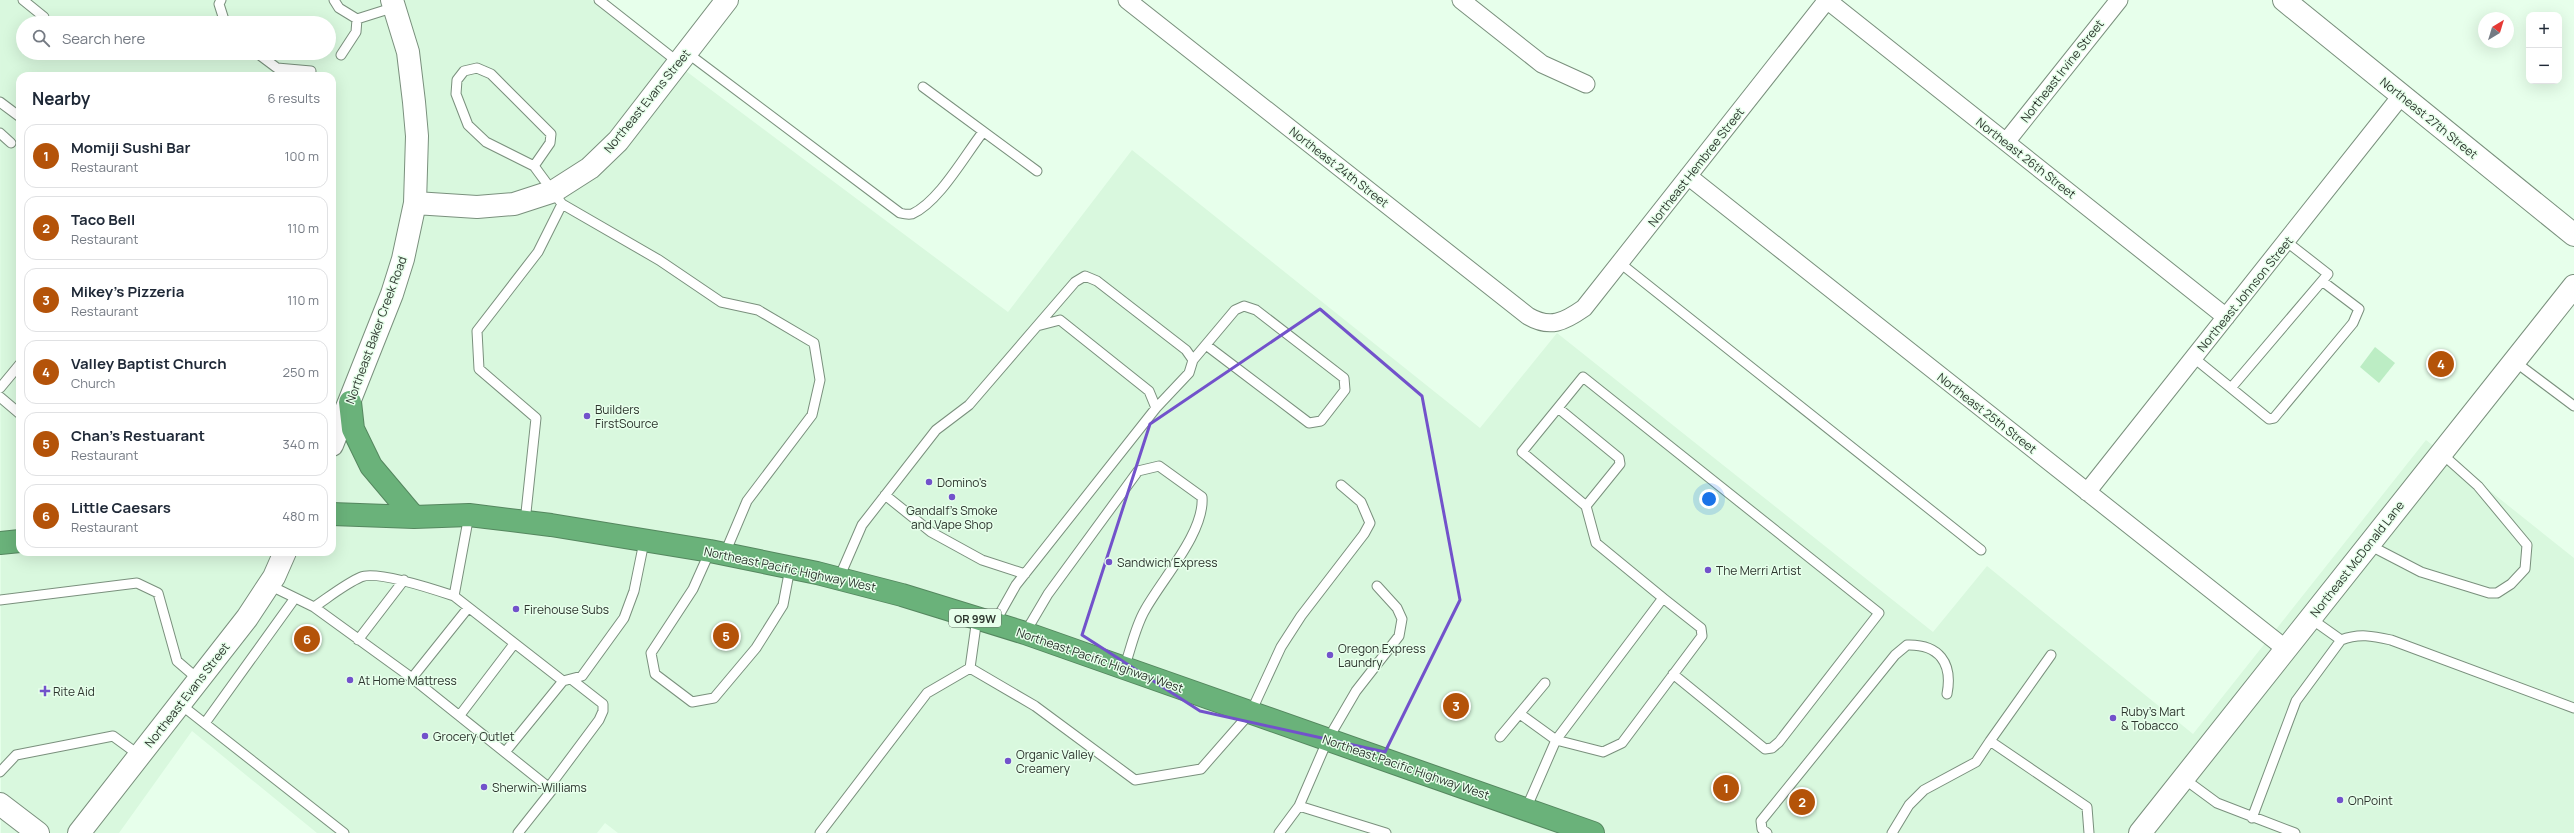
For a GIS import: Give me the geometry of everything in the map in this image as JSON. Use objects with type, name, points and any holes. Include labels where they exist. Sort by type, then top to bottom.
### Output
[{"type":"highway","points":[[350,402],[353,429],[371,466],[414,517]]},
{"type":"highway","name":"Northeast Pacific Highway West","points":[[336,514],[414,517],[469,515],[524,523],[551,525],[644,542],[717,552],[839,578],[1025,633],[1593,833]]},
{"type":"highway","points":[[0,544],[16,542]]},
{"type":"street","name":"Northeast Evans Street","points":[[415,203],[477,207],[514,204],[558,197],[618,141],[727,0]]},
{"type":"street","name":"Northeast 24th Street","points":[[1127,0],[1528,316],[1539,323],[1556,323]]},
{"type":"street","points":[[1461,0],[1542,64],[1586,84]]},
{"type":"street","name":"Northeast Hembree Street","points":[[1556,323],[1570,319],[1584,308],[1827,0]]},
{"type":"street","name":"Northeast 26th Street","points":[[1827,0],[2226,317]]},
{"type":"street","name":"Northeast Irvine Street","points":[[2006,142],[2118,0]]},
{"type":"street","name":"Northeast 27th Street","points":[[2284,0],[2574,235]]},
{"type":"street","name":"Northeast Baker Creek Road","points":[[336,435],[394,287],[403,258],[415,203],[417,136],[414,102],[408,52],[396,3]]},
{"type":"street","name":"Northeast Johnson Street","points":[[2087,492],[2402,96]]},
{"type":"street","name":"Northeast 25th Street","points":[[1688,176],[2286,649]]},
{"type":"street","name":"Northeast McDonald Lane","points":[[2140,833],[2574,286]]},
{"type":"street","name":"Northeast Evans Street","points":[[79,833],[247,618],[269,585],[284,556]]},
{"type":"street","points":[[0,804],[38,833]]},
{"type":"lane","points":[[23,0],[43,16]]},
{"type":"lane","points":[[221,0],[220,11],[222,16]]},
{"type":"lane","points":[[334,0],[339,8],[357,19]]},
{"type":"lane","points":[[599,0],[682,57],[900,213],[910,215],[920,209],[937,192],[983,132]]},
{"type":"lane","points":[[357,19],[396,3]]},
{"type":"lane","points":[[341,55],[356,32],[357,19]]},
{"type":"lane","points":[[266,60],[277,68],[311,72]]},
{"type":"lane","points":[[534,166],[550,143],[551,134],[491,74],[477,68],[464,71],[457,80],[456,94],[468,125],[486,142],[534,166],[558,197],[659,260],[721,302],[758,310],[814,343],[820,380],[812,415],[747,501],[717,552],[651,653],[655,674],[692,702],[714,698],[756,648],[783,605],[790,567]]},
{"type":"lane","points":[[923,87],[1037,171]]},
{"type":"lane","points":[[0,102],[16,114]]},
{"type":"lane","points":[[0,133],[11,143]]},
{"type":"lane","points":[[524,523],[536,418],[479,369],[477,331],[538,252],[558,197]]},
{"type":"lane","points":[[2194,358],[2269,419],[2274,418],[2353,323],[2359,309],[2287,242]]},
{"type":"lane","points":[[1620,262],[1981,550]]},
{"type":"lane","points":[[839,578],[862,525],[936,430],[969,405],[1075,282],[1085,276],[1097,281],[1186,350],[1193,360]]},
{"type":"lane","points":[[2231,388],[2325,277]]},
{"type":"lane","points":[[820,833],[927,693],[970,668],[986,621],[1156,408],[1189,373],[1193,360],[1234,310],[1244,306],[1256,310],[1344,378],[1345,390],[1321,421],[1309,423],[1206,345]]},
{"type":"lane","points":[[1037,326],[1060,320],[1149,391],[1156,408]]},
{"type":"lane","points":[[2514,361],[2574,406]]},
{"type":"lane","points":[[0,388],[16,369]]},
{"type":"lane","points":[[1520,714],[1556,740],[1603,752],[1622,743],[1673,674],[1702,636],[1700,628],[1596,543],[1586,506],[1522,452],[1583,377],[1879,613],[1780,742],[1772,748],[1765,749],[1673,674]]},
{"type":"lane","points":[[0,397],[16,411]]},
{"type":"lane","points":[[1558,408],[1619,458],[1620,464],[1586,506]]},
{"type":"lane","points":[[2369,545],[2421,572],[2488,593],[2497,593],[2511,584],[2525,569],[2527,546],[2517,531],[2478,486],[2441,453]]},
{"type":"lane","points":[[1025,633],[1048,594],[1138,471],[1159,466],[1202,496],[1203,508],[1194,531],[1144,611],[1124,668]]},
{"type":"lane","points":[[970,668],[1035,706],[1135,780],[1201,769],[1251,712],[1281,647],[1370,523],[1361,502],[1341,485]]},
{"type":"lane","points":[[885,495],[931,532],[982,560],[1024,574]]},
{"type":"lane","points":[[454,596],[469,515]]},
{"type":"lane","points":[[506,751],[567,680],[582,676],[624,618],[634,591],[644,542]]},
{"type":"lane","points":[[314,607],[362,576],[404,580],[454,596],[514,644],[602,704],[603,711],[599,720],[549,787]]},
{"type":"lane","points":[[358,640],[404,580]]},
{"type":"lane","points":[[0,600],[137,582],[158,593],[177,661],[199,680]]},
{"type":"lane","points":[[269,585],[314,607],[412,678],[506,751],[549,787],[552,790],[518,833]]},
{"type":"lane","points":[[1279,833],[1299,806],[1328,740],[1356,691],[1399,636],[1402,629],[1402,619],[1397,608],[1377,586]]},
{"type":"lane","points":[[205,723],[295,598]]},
{"type":"lane","points":[[1526,809],[1556,740],[1662,598]]},
{"type":"lane","points":[[412,678],[468,608]]},
{"type":"lane","points":[[2310,618],[2341,640]]},
{"type":"lane","points":[[2252,818],[2296,701],[2341,640],[2352,636],[2369,635],[2391,640],[2574,708]]},
{"type":"lane","points":[[460,715],[514,644]]},
{"type":"lane","points":[[1767,833],[1762,829],[1761,821],[1895,655],[1907,645],[1930,648],[1941,657],[1948,667],[1950,680],[1947,694]]},
{"type":"lane","points":[[1892,833],[1909,805],[1924,790],[1976,762],[2051,655]]},
{"type":"lane","points":[[1500,737],[1545,683]]},
{"type":"lane","points":[[180,703],[344,833]]},
{"type":"lane","points":[[0,772],[16,754],[114,736],[139,756]]},
{"type":"lane","points":[[1990,741],[2087,808],[2089,833]]},
{"type":"lane","points":[[2183,778],[2217,803],[2252,818],[2295,833]]},
{"type":"lane","points":[[1299,806],[1386,833]]},
{"type":"highlighted area","points":[[1320,309],[1422,396],[1460,600],[1385,752],[1200,711],[1082,635],[1150,424]]},
{"type":"shaded area","points":[[0,0],[591,0],[1008,312],[1132,150],[1480,428],[1557,333],[1933,632],[1987,566],[2193,734],[2426,440],[2574,558],[2574,833],[618,833],[605,823],[597,833],[317,833],[192,731],[119,833],[1,833]]},
{"type":"shaded area","points":[[2375,347],[2395,363],[2379,383],[2360,367]]},
{"type":"place","name":"Valley Baptist Church","points":[[2441,364]]},
{"type":"place","name":"Builders FirstSource","points":[[587,416]]},
{"type":"place","name":"Domino's","points":[[929,482]]},
{"type":"place","name":"Gandalf's Smoke and Vape Shop","points":[[952,497]]},
{"type":"place","name":"Sandwich Express","points":[[1109,562]]},
{"type":"place","name":"The Merri Artist","points":[[1708,570]]},
{"type":"place","name":"Firehouse Subs","points":[[516,609]]},
{"type":"place","name":"Chan's Restuarant","points":[[726,636]]},
{"type":"place","name":"Little Caesars","points":[[307,639]]},
{"type":"place","name":"Oregon Express Laundry","points":[[1330,655]]},
{"type":"place","name":"At Home Mattress","points":[[350,680]]},
{"type":"place","name":"Rite Aid","points":[[45,691]]},
{"type":"place","name":"Mikey's Pizzeria","points":[[1456,706]]},
{"type":"place","name":"Ruby's Mart & Tobacco","points":[[2113,718]]},
{"type":"place","name":"Grocery Outlet","points":[[425,736]]},
{"type":"place","name":"Organic Valley Creamery","points":[[1008,761]]},
{"type":"place","name":"Sherwin-Williams","points":[[484,787]]},
{"type":"place","name":"Momiji Sushi Bar","points":[[1726,788]]},
{"type":"place","name":"OnPoint","points":[[2340,800]]},
{"type":"place","name":"Taco Bell","points":[[1802,802]]}]
